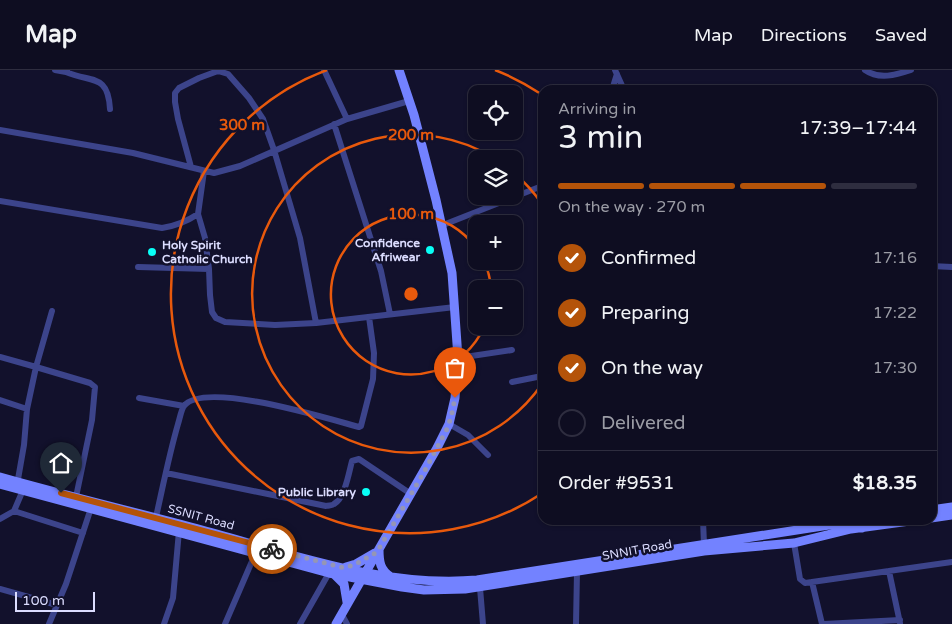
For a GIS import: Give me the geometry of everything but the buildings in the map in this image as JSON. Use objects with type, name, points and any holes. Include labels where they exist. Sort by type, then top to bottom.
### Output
[{"type":"street","points":[[55,70],[67,71],[75,76],[98,81],[105,87],[109,95],[110,109]]},
{"type":"street","points":[[324,70],[347,119]]},
{"type":"street","points":[[336,624],[449,424],[455,398],[458,358],[452,273],[443,225],[399,70]]},
{"type":"street","points":[[865,70],[877,76],[890,76],[911,70]]},
{"type":"street","points":[[190,168],[178,120],[175,93],[179,88],[188,83],[218,71],[228,74],[249,98],[263,119],[274,150],[300,238],[316,323]]},
{"type":"street","points":[[613,85],[616,72]]},
{"type":"street","points":[[616,72],[622,85]]},
{"type":"street","points":[[0,130],[133,153],[214,173],[240,166],[347,119],[409,101]]},
{"type":"street","points":[[334,124],[382,271],[390,314]]},
{"type":"street","points":[[204,171],[198,214],[205,238],[212,312],[216,318],[225,322],[276,325],[316,323],[455,307]]},
{"type":"street","points":[[443,225],[538,187]]},
{"type":"street","points":[[0,201],[162,228],[181,224],[198,214]]},
{"type":"street","points":[[937,266],[952,267]]},
{"type":"street","points":[[138,267],[209,269]]},
{"type":"street","points":[[14,511],[19,487],[28,409],[36,367],[52,311]]},
{"type":"street","points":[[156,517],[184,406],[192,399],[203,396],[233,397],[315,414],[361,426],[373,379],[374,353],[369,317]]},
{"type":"street","points":[[458,358],[512,350]]},
{"type":"street","points":[[0,357],[90,383],[94,387],[92,420],[76,497]]},
{"type":"street","points":[[512,382],[538,377]]},
{"type":"street","points":[[139,398],[184,406]]},
{"type":"street","points":[[0,400],[28,409]]},
{"type":"street","points":[[449,424],[468,435],[488,455]]},
{"type":"street","points":[[166,473],[326,506],[334,504],[340,498],[345,489],[352,461],[359,459],[411,494]]},
{"type":"street","name":"SSNIT Road","points":[[0,477],[19,487],[91,508],[332,573],[364,576]]},
{"type":"street","name":"SSNIT Road","points":[[0,484],[76,497],[156,517],[344,568],[364,576]]},
{"type":"street","points":[[937,509],[952,507]]},
{"type":"street","points":[[49,624],[91,508]]},
{"type":"street","points":[[0,519],[14,511],[83,533]]},
{"type":"street","points":[[937,517],[952,515]]},
{"type":"street","points":[[703,525],[704,544]]},
{"type":"street","name":"SNNIT Road","points":[[617,562],[704,544],[850,525]]},
{"type":"street","name":"SNNIT Road","points":[[364,576],[424,582],[471,581],[704,551],[794,543],[850,525]]},
{"type":"street","points":[[164,624],[173,598],[179,531]]},
{"type":"street","points":[[794,543],[800,580],[805,583],[952,562]]},
{"type":"street","points":[[344,568],[356,564],[378,550]]},
{"type":"street","points":[[378,550],[381,566],[393,578]]},
{"type":"street","points":[[225,624],[256,552]]},
{"type":"street","name":"SNNIT Road","points":[[364,576],[382,584],[424,590],[480,588],[577,572],[603,564]]},
{"type":"street","points":[[812,582],[823,624],[900,622],[889,571]]},
{"type":"street","points":[[576,624],[577,572]]},
{"type":"street","points":[[300,624],[332,573],[344,584],[347,602]]},
{"type":"street","points":[[347,602],[365,588],[382,584]]},
{"type":"street","points":[[480,588],[483,624]]},
{"type":"street","points":[[0,589],[57,605]]},
{"type":"street","points":[[341,613],[347,624]]},
{"type":"way so far","points":[[272,549],[344,568],[356,564],[377,552],[448,427],[455,398]]},
{"type":"place","name":"Confidence Afriwear","points":[[430,250]]},
{"type":"place","name":"Holy Spirit Catholic Church","points":[[152,252]]},
{"type":"place","name":"Public Library","points":[[366,492]]},
{"type":"route","points":[[61,493],[272,549]]}]
